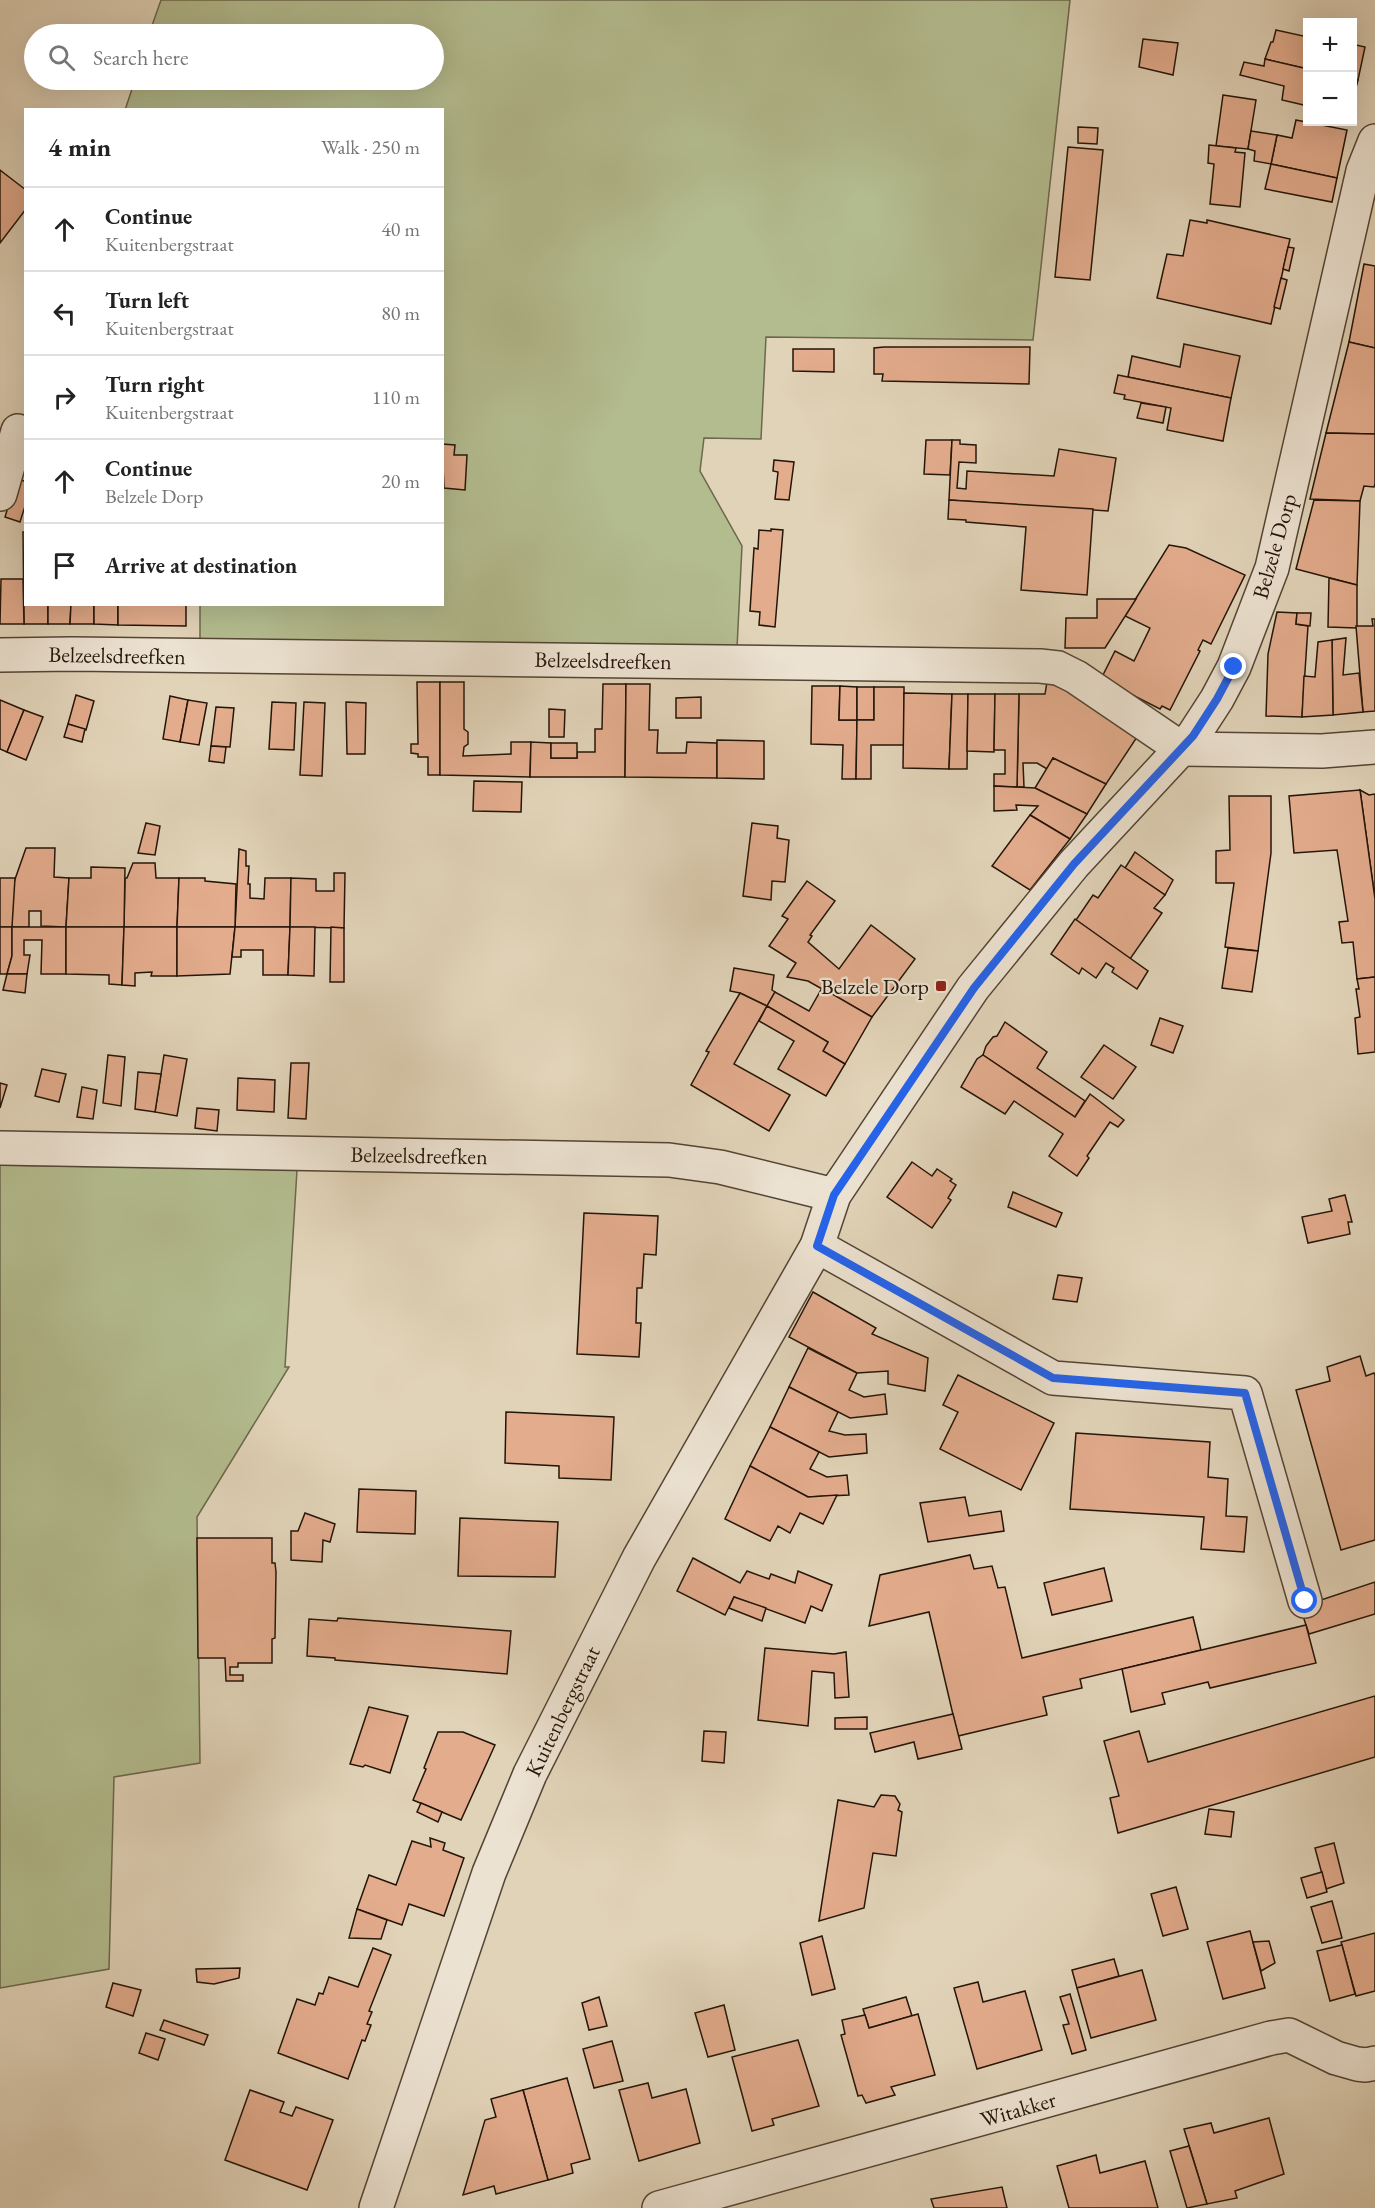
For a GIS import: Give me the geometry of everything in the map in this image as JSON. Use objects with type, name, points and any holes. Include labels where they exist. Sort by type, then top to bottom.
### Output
[{"type":"street","name":"Belzele Dorp","points":[[1182,749],[1217,699],[1234,667],[1272,568],[1363,171],[1375,141]]},
{"type":"street","points":[[0,494],[18,431]]},
{"type":"street","name":"Belzeelsdreefken","points":[[0,655],[1040,666],[1058,669],[1076,677],[1182,749]]},
{"type":"street","points":[[1182,749],[1322,751],[1375,747]]},
{"type":"street","name":"Kuitenbergstraat","points":[[376,2208],[489,1873],[530,1774],[639,1558],[817,1246],[834,1195],[974,988],[1074,864],[1182,749]]},
{"type":"street","name":"Belzeelsdreefken","points":[[0,1148],[669,1160],[720,1167],[834,1195]]},
{"type":"street","points":[[817,1246],[1053,1378],[1245,1393],[1305,1601]]},
{"type":"street","name":"Witakker","points":[[659,2208],[1271,2038],[1289,2035],[1336,2058],[1357,2064],[1375,2063]]},
{"type":"green space","points":[[161,0],[1070,0],[1033,340],[766,337],[761,439],[704,438],[700,471],[742,546],[737,648],[200,640],[200,606],[444,606],[444,108],[126,108],[132,90],[444,90],[444,24],[153,24]]},
{"type":"green space","points":[[0,1165],[297,1170],[285,1367],[289,1367],[197,1517],[200,1763],[114,1777],[109,1969],[0,1988]]},
{"type":"building","points":[[1276,30],[1303,36],[1303,68],[1265,59],[1271,42],[1273,42]]},
{"type":"building","points":[[1143,39],[1178,43],[1173,75],[1139,67]]},
{"type":"building","points":[[1357,45],[1365,47],[1357,80]]},
{"type":"building","points":[[1265,59],[1303,68],[1303,105],[1282,100],[1284,86],[1240,75],[1244,62],[1264,66]]},
{"type":"building","points":[[1223,95],[1256,100],[1248,149],[1216,146]]},
{"type":"building","points":[[1296,120],[1303,121],[1303,126],[1327,126],[1347,130],[1337,178],[1271,164],[1277,135],[1292,138]]},
{"type":"building","points":[[1078,127],[1098,128],[1097,144],[1078,143]]},
{"type":"building","points":[[1251,131],[1277,135],[1271,164],[1254,161],[1255,151],[1248,149]]},
{"type":"building","points":[[1209,145],[1236,148],[1235,152],[1245,153],[1240,207],[1210,204],[1214,164],[1208,163]]},
{"type":"building","points":[[1068,147],[1103,150],[1090,280],[1055,277]]},
{"type":"building","points":[[1271,164],[1337,178],[1332,202],[1265,189]]},
{"type":"building","points":[[0,170],[24,188],[24,212],[0,243]]},
{"type":"building","points":[[1190,220],[1207,223],[1207,220],[1290,239],[1271,324],[1157,298],[1167,254],[1183,256]]},
{"type":"building","points":[[1288,247],[1294,248],[1289,271],[1283,269]]},
{"type":"building","points":[[1364,264],[1375,266],[1375,348],[1349,342]]},
{"type":"building","points":[[1281,278],[1287,280],[1280,309],[1274,307]]},
{"type":"building","points":[[1349,342],[1375,348],[1375,434],[1326,433]]},
{"type":"building","points":[[1184,344],[1240,356],[1231,398],[1128,377],[1132,356],[1180,367]]},
{"type":"building","points":[[1030,347],[1029,384],[882,381],[883,374],[874,374],[874,348]]},
{"type":"building","points":[[793,349],[834,349],[834,372],[793,371]]},
{"type":"building","points":[[1118,375],[1231,398],[1223,441],[1167,430],[1171,408],[1124,399],[1125,395],[1114,393]]},
{"type":"building","points":[[1141,403],[1166,407],[1163,423],[1137,418]]},
{"type":"building","points":[[1326,433],[1375,434],[1375,484],[1374,487],[1364,486],[1360,501],[1310,499]]},
{"type":"building","points":[[926,440],[952,440],[950,475],[924,474]]},
{"type":"building","points":[[952,440],[960,440],[960,444],[976,445],[976,463],[959,462],[957,488],[966,489],[967,471],[1054,476],[1059,449],[1116,458],[1108,511],[949,500]]},
{"type":"building","points":[[444,444],[455,445],[454,455],[467,455],[465,490],[444,488]]},
{"type":"building","points":[[774,460],[794,462],[789,500],[775,499],[778,472],[773,471]]},
{"type":"building","points":[[17,478],[24,481],[24,509],[20,522],[5,517]]},
{"type":"building","points":[[949,500],[1093,509],[1087,595],[1021,590],[1026,527],[948,519]]},
{"type":"building","points":[[1314,500],[1360,501],[1357,585],[1296,569]]},
{"type":"building","points":[[771,529],[783,530],[775,627],[759,625],[760,612],[750,611],[754,548],[758,549],[759,530],[771,531]]},
{"type":"building","points":[[23,532],[24,606],[48,606],[48,624],[24,624]]},
{"type":"building","points":[[1169,545],[1186,548],[1245,575],[1211,644],[1203,640],[1198,650],[1200,651],[1170,710],[1162,706],[1160,709],[1101,679],[1115,651],[1134,661],[1150,628],[1125,616]]},
{"type":"building","points":[[1329,578],[1357,585],[1357,628],[1328,627]]},
{"type":"building","points":[[1,579],[23,579],[24,624],[0,624]]},
{"type":"building","points":[[1097,599],[1136,599],[1105,648],[1065,648],[1066,618],[1097,618]]},
{"type":"building","points":[[48,606],[71,606],[70,624],[48,624]]},
{"type":"building","points":[[71,606],[94,606],[94,624],[70,624]]},
{"type":"building","points":[[94,606],[118,606],[118,625],[94,624]]},
{"type":"building","points":[[118,606],[186,606],[186,626],[118,625]]},
{"type":"building","points":[[1277,612],[1297,613],[1296,624],[1308,626],[1302,717],[1266,716],[1268,654]]},
{"type":"building","points":[[1297,613],[1311,613],[1310,626],[1296,624]]},
{"type":"building","points":[[1372,619],[1375,619],[1375,711],[1363,712],[1356,626],[1373,626]]},
{"type":"building","points":[[1346,638],[1343,675],[1359,673],[1363,712],[1333,715],[1332,640]]},
{"type":"building","points":[[1332,640],[1333,715],[1302,717],[1304,676],[1315,677],[1318,642]]},
{"type":"building","points":[[417,682],[440,682],[440,775],[428,775],[428,757],[418,757],[418,754],[411,753],[411,744],[418,744]]},
{"type":"building","points":[[440,682],[464,682],[464,729],[468,732],[468,744],[464,747],[463,756],[511,754],[511,742],[531,742],[530,777],[440,775]]},
{"type":"building","points":[[1047,682],[1101,704],[1141,731],[1106,784],[1053,758],[1047,769],[1037,763],[1023,763],[1024,787],[1017,787],[1019,694],[1045,694]]},
{"type":"building","points":[[603,684],[626,684],[625,777],[530,777],[531,742],[551,743],[551,758],[577,758],[577,752],[595,752],[595,729],[602,729]]},
{"type":"building","points":[[626,684],[650,684],[649,730],[658,730],[657,753],[686,753],[687,742],[717,743],[717,778],[625,777]]},
{"type":"building","points":[[812,686],[840,686],[839,720],[857,720],[856,779],[842,779],[843,745],[811,744]]},
{"type":"building","points":[[840,686],[857,687],[857,720],[839,720]]},
{"type":"building","points":[[857,687],[874,687],[874,720],[857,720]]},
{"type":"building","points":[[874,687],[904,687],[904,745],[871,745],[871,779],[856,779],[857,720],[874,720]]},
{"type":"building","points":[[904,693],[952,694],[949,769],[903,768]]},
{"type":"building","points":[[952,694],[968,694],[967,769],[949,769]]},
{"type":"building","points":[[968,694],[995,694],[994,752],[967,751]]},
{"type":"building","points":[[995,694],[1019,694],[1017,787],[994,786],[994,774],[1005,774],[1005,750],[994,750]]},
{"type":"building","points":[[76,695],[94,701],[86,730],[68,724]]},
{"type":"building","points":[[170,696],[188,700],[180,742],[163,739]]},
{"type":"building","points":[[701,697],[701,718],[676,718],[676,698]]},
{"type":"building","points":[[0,700],[24,710],[7,752],[0,749]]},
{"type":"building","points":[[188,700],[207,703],[199,745],[180,742]]},
{"type":"building","points":[[272,702],[296,703],[294,750],[269,749]]},
{"type":"building","points":[[304,702],[325,703],[322,776],[300,775]]},
{"type":"building","points":[[346,702],[366,703],[365,754],[347,754]]},
{"type":"building","points":[[216,707],[234,708],[230,747],[211,746]]},
{"type":"building","points":[[549,709],[565,710],[564,737],[549,737]]},
{"type":"building","points":[[24,710],[43,717],[26,760],[7,752]]},
{"type":"building","points":[[68,724],[85,729],[82,742],[64,737]]},
{"type":"building","points":[[717,740],[764,741],[764,779],[717,778]]},
{"type":"building","points":[[551,743],[577,743],[577,758],[551,758]]},
{"type":"building","points":[[211,746],[226,747],[224,763],[209,761]]},
{"type":"building","points":[[1053,758],[1106,784],[1087,814],[1035,788]]},
{"type":"building","points":[[474,781],[522,782],[521,812],[473,811]]},
{"type":"building","points":[[994,786],[1035,788],[1087,814],[1070,839],[1030,815],[1038,806],[1016,805],[1017,810],[994,811]]},
{"type":"building","points":[[1360,790],[1369,795],[1375,794],[1375,899]]},
{"type":"building","points":[[1360,790],[1375,899],[1375,977],[1357,979],[1353,942],[1342,943],[1339,922],[1348,921],[1337,850],[1294,853],[1289,796]]},
{"type":"building","points":[[1229,796],[1271,796],[1271,853],[1258,951],[1225,947],[1234,883],[1216,883],[1216,851],[1230,850]]},
{"type":"building","points":[[1030,815],[1070,839],[1030,890],[992,866]]},
{"type":"building","points":[[146,823],[160,826],[155,855],[138,853]]},
{"type":"building","points":[[752,823],[778,826],[777,838],[789,840],[785,882],[772,881],[771,900],[743,896]]},
{"type":"building","points":[[26,848],[55,848],[54,877],[69,878],[66,927],[41,926],[41,911],[29,911],[29,927],[12,927],[13,885]]},
{"type":"building","points":[[239,849],[246,851],[250,898],[264,899],[265,878],[291,878],[290,927],[235,927]]},
{"type":"building","points":[[1135,852],[1173,880],[1165,895],[1125,868]]},
{"type":"building","points":[[133,863],[155,863],[156,878],[179,878],[177,927],[124,927],[125,878]]},
{"type":"building","points":[[1121,865],[1165,895],[1154,908],[1162,913],[1130,959],[1076,920],[1093,895],[1098,898]]},
{"type":"building","points":[[91,867],[125,868],[124,927],[66,927],[69,878],[91,878]]},
{"type":"building","points":[[334,873],[345,873],[344,928],[290,927],[291,878],[316,879],[316,891],[334,891]]},
{"type":"building","points":[[0,878],[15,878],[12,927],[0,927]]},
{"type":"building","points":[[179,878],[205,878],[205,881],[236,884],[235,927],[177,927]]},
{"type":"building","points":[[807,881],[835,901],[810,935],[812,936],[808,942],[839,969],[871,925],[915,959],[872,1017],[808,981],[787,977],[796,963],[769,946],[788,919],[782,916]]},
{"type":"building","points":[[1075,919],[1148,971],[1137,989],[1112,972],[1114,968],[1106,963],[1096,978],[1082,968],[1079,974],[1051,954]]},
{"type":"building","points":[[0,927],[12,927],[12,956],[7,974],[0,974]]},
{"type":"building","points":[[12,927],[66,927],[66,974],[41,974],[42,940],[24,940],[24,955],[30,955],[27,974],[7,974],[12,956]]},
{"type":"building","points":[[66,927],[124,927],[122,985],[109,984],[109,975],[66,974]]},
{"type":"building","points":[[124,927],[177,927],[177,976],[151,976],[152,972],[135,973],[135,986],[122,985]]},
{"type":"building","points":[[177,927],[235,927],[230,974],[177,976]]},
{"type":"building","points":[[235,927],[290,927],[288,975],[263,975],[263,950],[241,950],[241,957],[232,957]]},
{"type":"building","points":[[290,927],[315,927],[314,976],[288,975]]},
{"type":"building","points":[[331,927],[344,928],[344,982],[330,982]]},
{"type":"building","points":[[1228,948],[1258,951],[1252,992],[1222,988]]},
{"type":"building","points":[[734,968],[774,975],[772,990],[775,992],[767,1006],[740,993],[730,991]]},
{"type":"building","points":[[7,974],[27,974],[25,993],[3,990]]},
{"type":"building","points":[[1375,977],[1375,1052],[1358,1054],[1355,1018],[1360,1017],[1357,979]]},
{"type":"building","points":[[822,988],[872,1017],[845,1064],[823,1051],[828,1042],[767,1006],[775,992],[809,1011]]},
{"type":"building","points":[[740,993],[767,1006],[734,1064],[790,1095],[769,1131],[691,1085],[709,1052],[706,1051]]},
{"type":"building","points":[[767,1006],[828,1042],[823,1051],[845,1064],[826,1096],[778,1069],[794,1041],[759,1021]]},
{"type":"building","points":[[1160,1018],[1183,1026],[1173,1053],[1151,1045]]},
{"type":"building","points":[[1005,1022],[1047,1052],[1037,1068],[1085,1101],[1075,1117],[983,1055],[986,1046],[993,1037],[997,1036]]},
{"type":"building","points":[[1104,1045],[1136,1067],[1113,1099],[1081,1077]]},
{"type":"building","points":[[108,1055],[125,1057],[121,1106],[103,1103]]},
{"type":"building","points":[[164,1055],[187,1059],[177,1116],[155,1112]]},
{"type":"building","points":[[983,1055],[1075,1117],[1090,1094],[1124,1120],[1118,1127],[1110,1122],[1087,1156],[1089,1158],[1077,1176],[1049,1156],[1063,1134],[1014,1101],[1005,1114],[961,1087],[977,1059]]},
{"type":"building","points":[[291,1063],[309,1063],[306,1119],[288,1118]]},
{"type":"building","points":[[42,1069],[66,1074],[59,1102],[35,1096]]},
{"type":"building","points":[[138,1072],[161,1074],[155,1112],[135,1109]]},
{"type":"building","points":[[238,1078],[275,1080],[274,1112],[237,1110]]},
{"type":"building","points":[[0,1083],[7,1085],[0,1108]]},
{"type":"building","points":[[82,1087],[97,1090],[93,1119],[77,1117]]},
{"type":"building","points":[[197,1108],[219,1110],[217,1131],[195,1128]]},
{"type":"building","points":[[912,1162],[932,1176],[937,1169],[952,1179],[950,1181],[956,1185],[948,1198],[951,1200],[932,1228],[887,1197]]},
{"type":"building","points":[[1013,1192],[1062,1213],[1056,1227],[1008,1207]]},
{"type":"building","points":[[1345,1195],[1352,1222],[1348,1222],[1350,1234],[1308,1243],[1302,1217],[1332,1211],[1329,1199]]},
{"type":"building","points":[[584,1213],[658,1216],[656,1255],[644,1254],[642,1288],[637,1288],[636,1323],[641,1323],[639,1357],[577,1354]]},
{"type":"building","points":[[1058,1275],[1082,1278],[1077,1302],[1053,1299]]},
{"type":"building","points":[[813,1292],[876,1328],[872,1334],[928,1358],[925,1391],[888,1384],[888,1371],[857,1373],[789,1337]]},
{"type":"building","points":[[808,1348],[857,1373],[849,1390],[864,1397],[885,1394],[887,1414],[850,1418],[789,1387]]},
{"type":"building","points":[[1360,1356],[1366,1376],[1374,1373],[1375,1375],[1375,1540],[1341,1550],[1296,1390],[1330,1381],[1327,1367]]},
{"type":"building","points":[[958,1375],[1054,1423],[1021,1490],[940,1449],[958,1412],[943,1405]]},
{"type":"building","points":[[789,1387],[838,1412],[829,1431],[845,1435],[866,1434],[867,1453],[829,1457],[770,1427]]},
{"type":"building","points":[[506,1412],[614,1417],[611,1480],[559,1478],[559,1466],[505,1463]]},
{"type":"building","points":[[770,1427],[819,1452],[810,1469],[827,1477],[847,1475],[849,1495],[808,1497],[750,1466]]},
{"type":"building","points":[[1076,1433],[1210,1442],[1208,1477],[1228,1479],[1226,1516],[1247,1517],[1244,1552],[1201,1549],[1204,1517],[1070,1509]]},
{"type":"building","points":[[750,1466],[808,1497],[837,1495],[823,1524],[800,1513],[790,1533],[778,1526],[770,1541],[725,1519]]},
{"type":"building","points":[[359,1489],[416,1491],[415,1534],[357,1532]]},
{"type":"building","points":[[965,1497],[969,1516],[1001,1511],[1004,1531],[928,1542],[920,1503]]},
{"type":"building","points":[[305,1513],[335,1524],[330,1542],[323,1540],[322,1562],[291,1560],[291,1531],[298,1531]]},
{"type":"building","points":[[460,1518],[558,1522],[555,1577],[458,1576]]},
{"type":"building","points":[[197,1538],[272,1538],[272,1563],[275,1563],[276,1572],[275,1638],[272,1639],[272,1663],[238,1663],[238,1667],[230,1667],[230,1675],[243,1675],[243,1681],[226,1681],[225,1658],[198,1658]]},
{"type":"building","points":[[970,1555],[974,1569],[992,1566],[998,1588],[1005,1587],[1022,1658],[1193,1617],[1201,1650],[1080,1679],[1082,1688],[1043,1697],[1047,1715],[958,1736],[929,1612],[869,1626],[880,1575]]},
{"type":"building","points":[[693,1558],[740,1583],[747,1571],[769,1579],[771,1574],[795,1583],[798,1571],[832,1585],[822,1611],[811,1606],[805,1623],[734,1597],[725,1615],[677,1591]]},
{"type":"building","points":[[1104,1568],[1112,1601],[1052,1615],[1044,1583]]},
{"type":"building","points":[[1375,1582],[1375,1614],[1309,1634],[1300,1607]]},
{"type":"building","points":[[734,1597],[766,1608],[762,1621],[729,1608]]},
{"type":"building","points":[[338,1618],[511,1631],[507,1674],[307,1656],[309,1619],[337,1621]]},
{"type":"building","points":[[1306,1625],[1316,1663],[1210,1688],[1208,1682],[1162,1693],[1165,1704],[1131,1712],[1122,1669]]},
{"type":"building","points":[[765,1648],[834,1654],[846,1652],[849,1697],[835,1698],[834,1673],[812,1671],[808,1726],[758,1720]]},
{"type":"building","points":[[1375,1696],[1375,1757],[1118,1833],[1110,1798],[1119,1796],[1104,1741],[1139,1731],[1148,1762]]},
{"type":"building","points":[[369,1707],[408,1716],[390,1773],[365,1765],[363,1767],[350,1764]]},
{"type":"building","points":[[953,1714],[962,1749],[918,1759],[914,1742],[875,1752],[870,1733]]},
{"type":"building","points":[[867,1717],[867,1729],[835,1729],[835,1718]]},
{"type":"building","points":[[704,1731],[726,1732],[724,1763],[702,1761]]},
{"type":"building","points":[[438,1732],[463,1732],[495,1745],[461,1820],[413,1800]]},
{"type":"building","points":[[881,1795],[895,1796],[900,1804],[898,1810],[902,1812],[896,1856],[873,1853],[864,1908],[819,1921],[838,1800],[874,1807]]},
{"type":"building","points":[[421,1803],[442,1812],[438,1822],[417,1812]]},
{"type":"building","points":[[1209,1809],[1234,1812],[1231,1837],[1205,1834]]},
{"type":"building","points":[[430,1838],[445,1843],[443,1850],[464,1858],[444,1916],[409,1904],[402,1925],[357,1909],[369,1875],[396,1885],[412,1841],[431,1847]]},
{"type":"building","points":[[1334,1843],[1344,1883],[1326,1889],[1315,1848]]},
{"type":"building","points":[[1322,1872],[1327,1892],[1307,1898],[1301,1878]]},
{"type":"building","points":[[1176,1887],[1188,1929],[1163,1936],[1151,1894]]},
{"type":"building","points":[[1332,1901],[1342,1938],[1322,1943],[1311,1907]]},
{"type":"building","points":[[357,1909],[387,1920],[381,1939],[349,1938]]},
{"type":"building","points":[[1250,1931],[1265,1988],[1223,1999],[1207,1942]]},
{"type":"building","points":[[1375,1933],[1375,1991],[1356,1996],[1341,1942]]},
{"type":"building","points":[[822,1936],[835,1989],[812,1995],[800,1943]]},
{"type":"building","points":[[1269,1941],[1275,1963],[1261,1971],[1253,1942]]},
{"type":"building","points":[[1342,1945],[1355,1994],[1330,2001],[1317,1951]]},
{"type":"building","points":[[373,1948],[391,1955],[369,2011],[372,2012],[367,2024],[371,2025],[365,2041],[362,2040],[348,2079],[278,2053],[297,1999],[315,2005],[319,1993],[323,1994],[329,1977],[358,1987]]},
{"type":"building","points":[[1114,1959],[1119,1976],[1077,1988],[1072,1970]]},
{"type":"building","points":[[240,1968],[239,1978],[214,1984],[197,1982],[196,1969]]},
{"type":"building","points":[[1142,1970],[1156,2020],[1091,2038],[1077,1988]]},
{"type":"building","points":[[978,1982],[983,2002],[1025,1991],[1042,2050],[977,2069],[954,1988]]},
{"type":"building","points":[[113,1983],[141,1990],[133,2016],[106,2007]]},
{"type":"building","points":[[1070,1994],[1086,2050],[1072,2054],[1063,2025],[1069,2024],[1060,1997]]},
{"type":"building","points":[[599,1997],[607,2026],[589,2030],[582,2003]]},
{"type":"building","points":[[906,1997],[912,2016],[869,2028],[863,2009]]},
{"type":"building","points":[[724,2005],[735,2050],[708,2057],[695,2013]]},
{"type":"building","points":[[918,2014],[935,2075],[891,2087],[895,2095],[866,2103],[862,2095],[858,2096],[841,2035],[845,2034],[842,2020],[865,2015],[869,2028]]},
{"type":"building","points":[[164,2020],[208,2035],[204,2045],[160,2030]]},
{"type":"building","points":[[146,2033],[165,2039],[158,2060],[139,2053]]},
{"type":"building","points":[[798,2040],[819,2106],[772,2119],[774,2125],[752,2131],[732,2057]]},
{"type":"building","points":[[612,2041],[623,2081],[594,2088],[583,2049]]},
{"type":"building","points":[[567,2078],[590,2159],[571,2164],[573,2173],[548,2180],[523,2090]]},
{"type":"building","points":[[648,2083],[652,2098],[686,2089],[700,2143],[639,2161],[619,2090]]},
{"type":"building","points":[[250,2090],[284,2102],[280,2112],[292,2116],[296,2107],[333,2120],[307,2190],[225,2160]]},
{"type":"building","points":[[523,2090],[548,2180],[496,2194],[494,2186],[463,2195],[485,2120],[496,2117],[491,2099]]},
{"type":"building","points":[[1269,2118],[1284,2174],[1235,2191],[1237,2198],[1207,2204],[1184,2129],[1211,2123],[1214,2133]]},
{"type":"building","points":[[1189,2146],[1207,2204],[1187,2208],[1170,2151]]},
{"type":"building","points":[[1096,2155],[1100,2173],[1145,2161],[1158,2208],[1069,2208],[1057,2166]]},
{"type":"building","points":[[1002,2187],[1007,2208],[934,2208],[931,2199]]},
{"type":"place","name":"Belzele Dorp","points":[[941,986]]},
{"type":"route","points":[[1234,667],[1193,736],[1074,864],[974,988],[834,1195],[817,1246],[1053,1378],[1245,1393],[1305,1601]]}]
